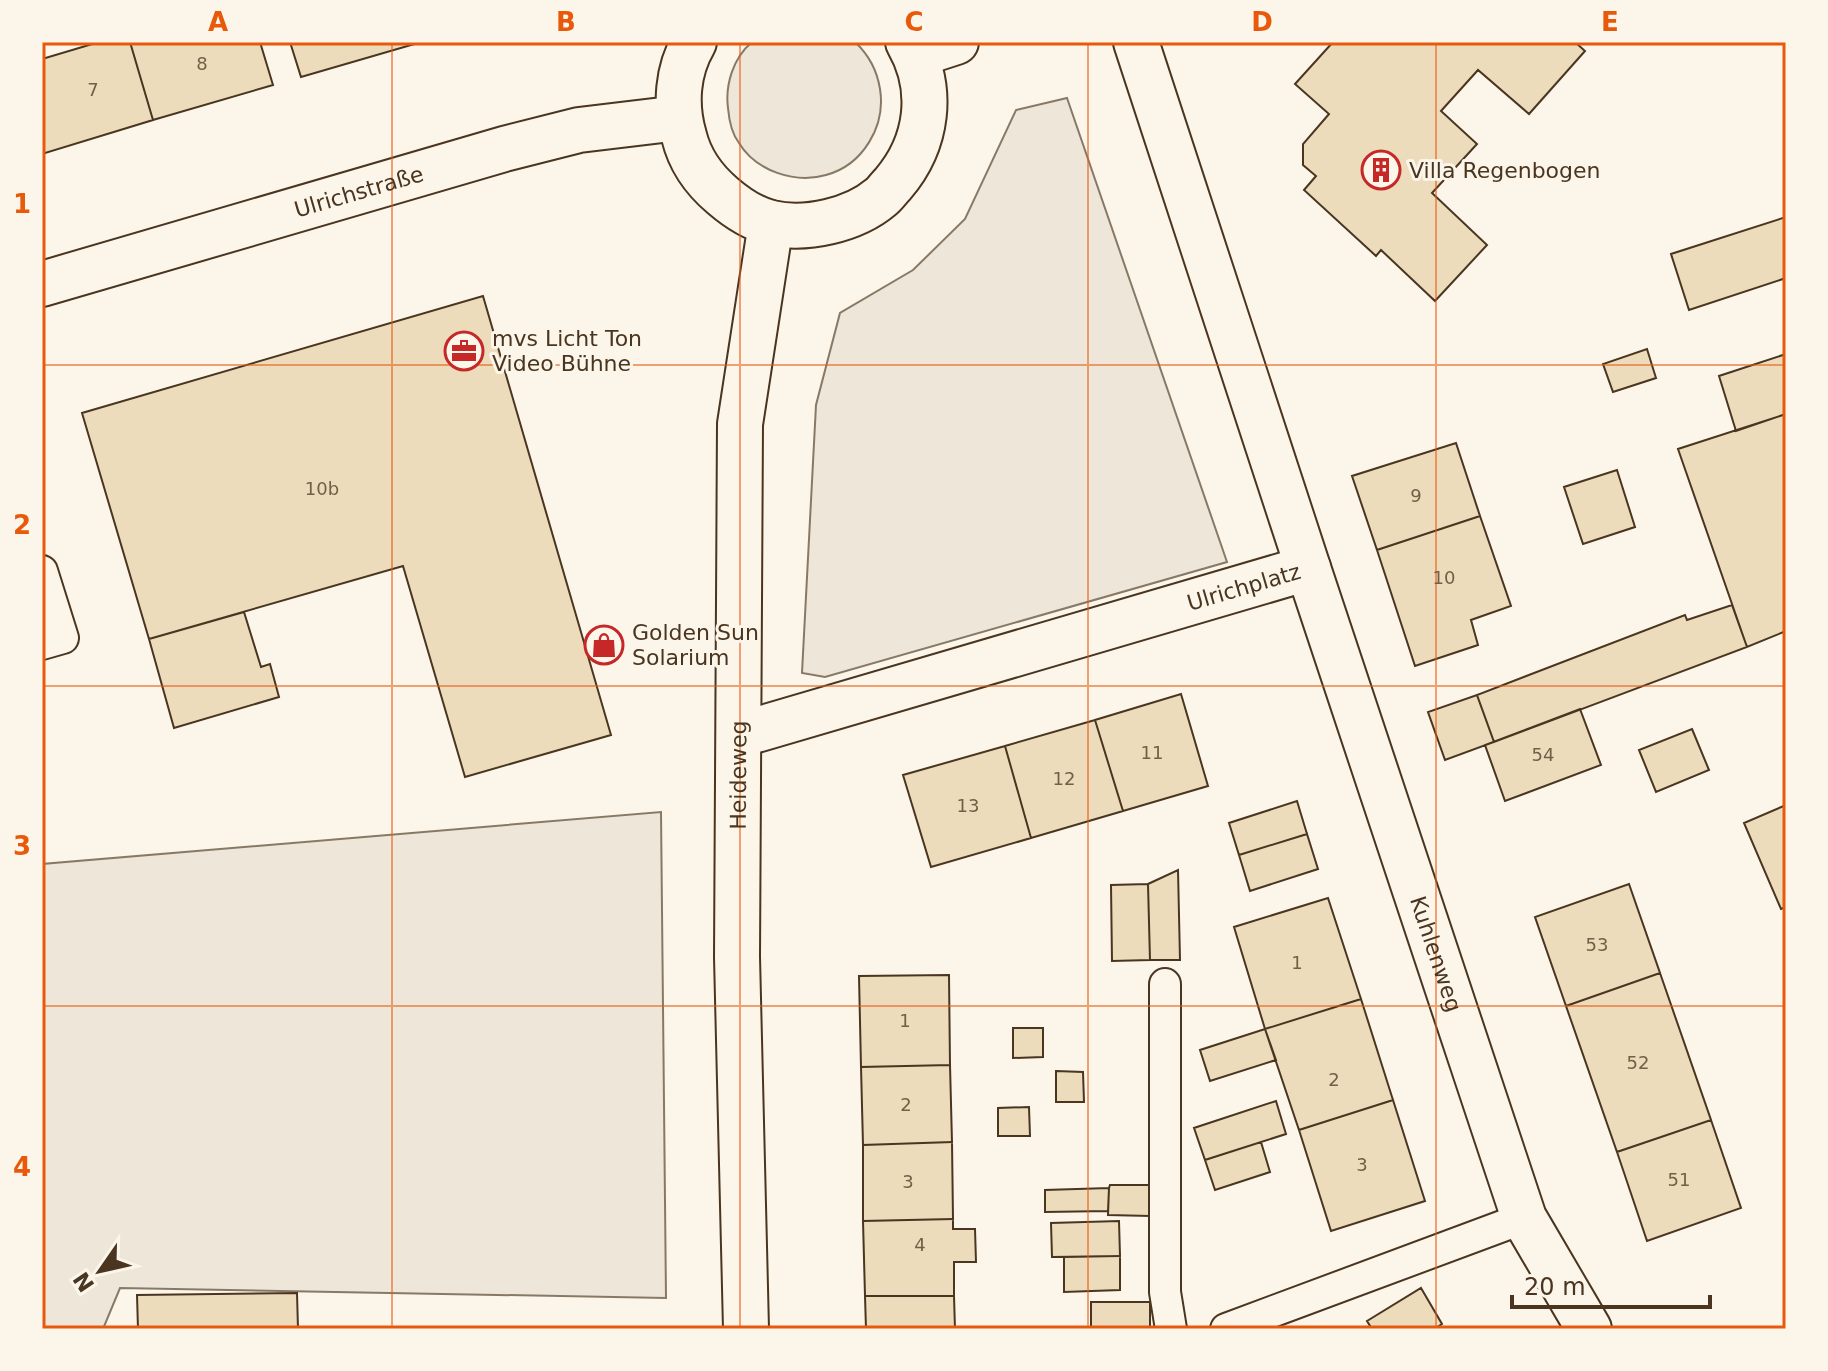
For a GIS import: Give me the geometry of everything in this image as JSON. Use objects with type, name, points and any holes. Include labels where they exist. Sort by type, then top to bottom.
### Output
[{"type":"street","points":[[694,42],[679,81],[679,118],[688,154],[709,184],[737,208],[771,223],[810,226],[848,217],[881,197],[906,168],[922,132],[926,46]]},
{"type":"street","name":"Ulrichplatz","points":[[739,735],[1308,568],[1136,42]]},
{"type":"street","name":"Ulrichstraße","points":[[42,284],[504,149],[579,130],[679,118]]},
{"type":"street","name":"Heideweg","points":[[746,1329],[737,957],[740,424],[771,223]]},
{"type":"street","name":"Kuhlenweg","points":[[1308,568],[1524,1218],[1589,1329]]},
{"type":"lane","points":[[42,571],[63,638],[42,644]]},
{"type":"lane","points":[[1165,984],[1165,1292],[1171,1329]]},
{"type":"lane","points":[[1226,1329],[1524,1218]]},
{"type":"shaded area","points":[[752,42],[855,42],[864,52],[879,82],[881,103],[869,142],[851,163],[826,175],[802,178],[777,173],[746,153],[731,127],[728,90],[735,64]]},
{"type":"shaded area","points":[[1067,98],[1227,562],[825,677],[802,673],[816,405],[840,313],[913,270],[965,219],[1016,110]]},
{"type":"shaded area","points":[[661,812],[666,1298],[120,1288],[103,1329],[42,1329],[42,864]]},
{"type":"building","points":[[99,42],[130,42],[153,120],[42,154],[42,59]]},
{"type":"building","points":[[130,42],[260,42],[273,85],[153,120]]},
{"type":"building","points":[[290,42],[418,42],[418,43],[301,77]]},
{"type":"building","name":"Villa Regenbogen","points":[[1333,42],[1575,42],[1585,51],[1529,114],[1478,70],[1441,111],[1477,144],[1432,193],[1487,245],[1435,301],[1381,250],[1376,256],[1304,190],[1316,176],[1303,165],[1303,144],[1329,114],[1295,84]]},
{"type":"building","points":[[1786,217],[1786,278],[1689,310],[1671,254]]},
{"type":"building","points":[[483,296],[611,735],[465,777],[403,566],[149,639],[82,413]]},
{"type":"building","points":[[1647,349],[1656,378],[1613,392],[1603,364]]},
{"type":"building","points":[[1786,354],[1786,414],[1736,431],[1719,376]]},
{"type":"building","points":[[1786,414],[1786,631],[1747,647],[1678,449]]},
{"type":"building","points":[[1456,443],[1480,516],[1377,550],[1352,476]]},
{"type":"building","points":[[1617,470],[1635,527],[1583,544],[1564,487]]},
{"type":"building","points":[[1480,516],[1511,606],[1471,620],[1478,645],[1415,666],[1377,550]]},
{"type":"building","points":[[1732,605],[1747,647],[1494,742],[1477,695],[1685,615],[1687,620]]},
{"type":"building","points":[[244,612],[261,667],[270,664],[279,697],[174,728],[149,639]]},
{"type":"building","points":[[1181,694],[1208,786],[1123,811],[1095,720]]},
{"type":"building","points":[[1477,695],[1494,742],[1445,760],[1428,712]]},
{"type":"building","points":[[1580,709],[1601,765],[1505,801],[1485,745]]},
{"type":"building","points":[[1095,720],[1123,811],[1031,838],[1005,746]]},
{"type":"building","points":[[1692,729],[1709,770],[1656,792],[1639,750]]},
{"type":"building","points":[[1005,746],[1031,838],[931,867],[903,775]]},
{"type":"building","points":[[1297,801],[1307,834],[1239,855],[1229,823]]},
{"type":"building","points":[[1786,805],[1786,907],[1781,909],[1744,823]]},
{"type":"building","points":[[1307,834],[1318,869],[1250,891],[1239,855]]},
{"type":"building","points":[[1178,870],[1180,960],[1150,960],[1148,884]]},
{"type":"building","points":[[1148,884],[1150,960],[1112,961],[1111,885]]},
{"type":"building","points":[[1629,884],[1660,973],[1566,1006],[1535,917]]},
{"type":"building","points":[[1328,898],[1361,999],[1265,1029],[1234,927]]},
{"type":"building","points":[[1660,973],[1711,1120],[1617,1152],[1566,1006]]},
{"type":"building","points":[[949,975],[950,1065],[861,1067],[859,976]]},
{"type":"building","points":[[1361,999],[1393,1100],[1299,1130],[1265,1029]]},
{"type":"building","points":[[1013,1028],[1043,1028],[1043,1057],[1013,1058]]},
{"type":"building","points":[[1265,1029],[1276,1060],[1210,1081],[1200,1050]]},
{"type":"building","points":[[950,1065],[952,1142],[863,1145],[861,1067]]},
{"type":"building","points":[[1056,1071],[1083,1072],[1084,1102],[1056,1102]]},
{"type":"building","points":[[1393,1100],[1425,1201],[1331,1231],[1299,1130]]},
{"type":"building","points":[[1276,1101],[1286,1134],[1205,1160],[1194,1128]]},
{"type":"building","points":[[1029,1107],[1030,1136],[998,1136],[998,1108]]},
{"type":"building","points":[[1711,1120],[1741,1208],[1647,1241],[1617,1152]]},
{"type":"building","points":[[952,1142],[953,1219],[863,1221],[863,1145]]},
{"type":"building","points":[[1261,1142],[1270,1172],[1215,1190],[1205,1160]]},
{"type":"building","points":[[1110,1185],[1150,1185],[1150,1216],[1108,1215]]},
{"type":"building","points":[[1109,1188],[1108,1211],[1045,1212],[1045,1190]]},
{"type":"building","points":[[953,1219],[953,1229],[975,1229],[976,1262],[954,1262],[954,1296],[865,1296],[863,1221]]},
{"type":"building","points":[[1119,1221],[1120,1256],[1052,1257],[1051,1223]]},
{"type":"building","points":[[1120,1256],[1120,1290],[1064,1292],[1064,1257]]},
{"type":"building","points":[[1421,1288],[1442,1324],[1434,1329],[1372,1329],[1367,1321]]},
{"type":"building","points":[[297,1293],[298,1329],[138,1329],[137,1295]]},
{"type":"building","points":[[865,1296],[954,1296],[955,1329],[866,1329]]},
{"type":"building","points":[[1091,1302],[1150,1302],[1150,1329],[1091,1329]]},
{"type":"place","name":"Villa Regenbogen","points":[[1381,170]]},
{"type":"place","name":"mvs Licht Ton Video Bühne","points":[[464,351]]},
{"type":"place","name":"Golden Sun Solarium","points":[[604,645]]}]
